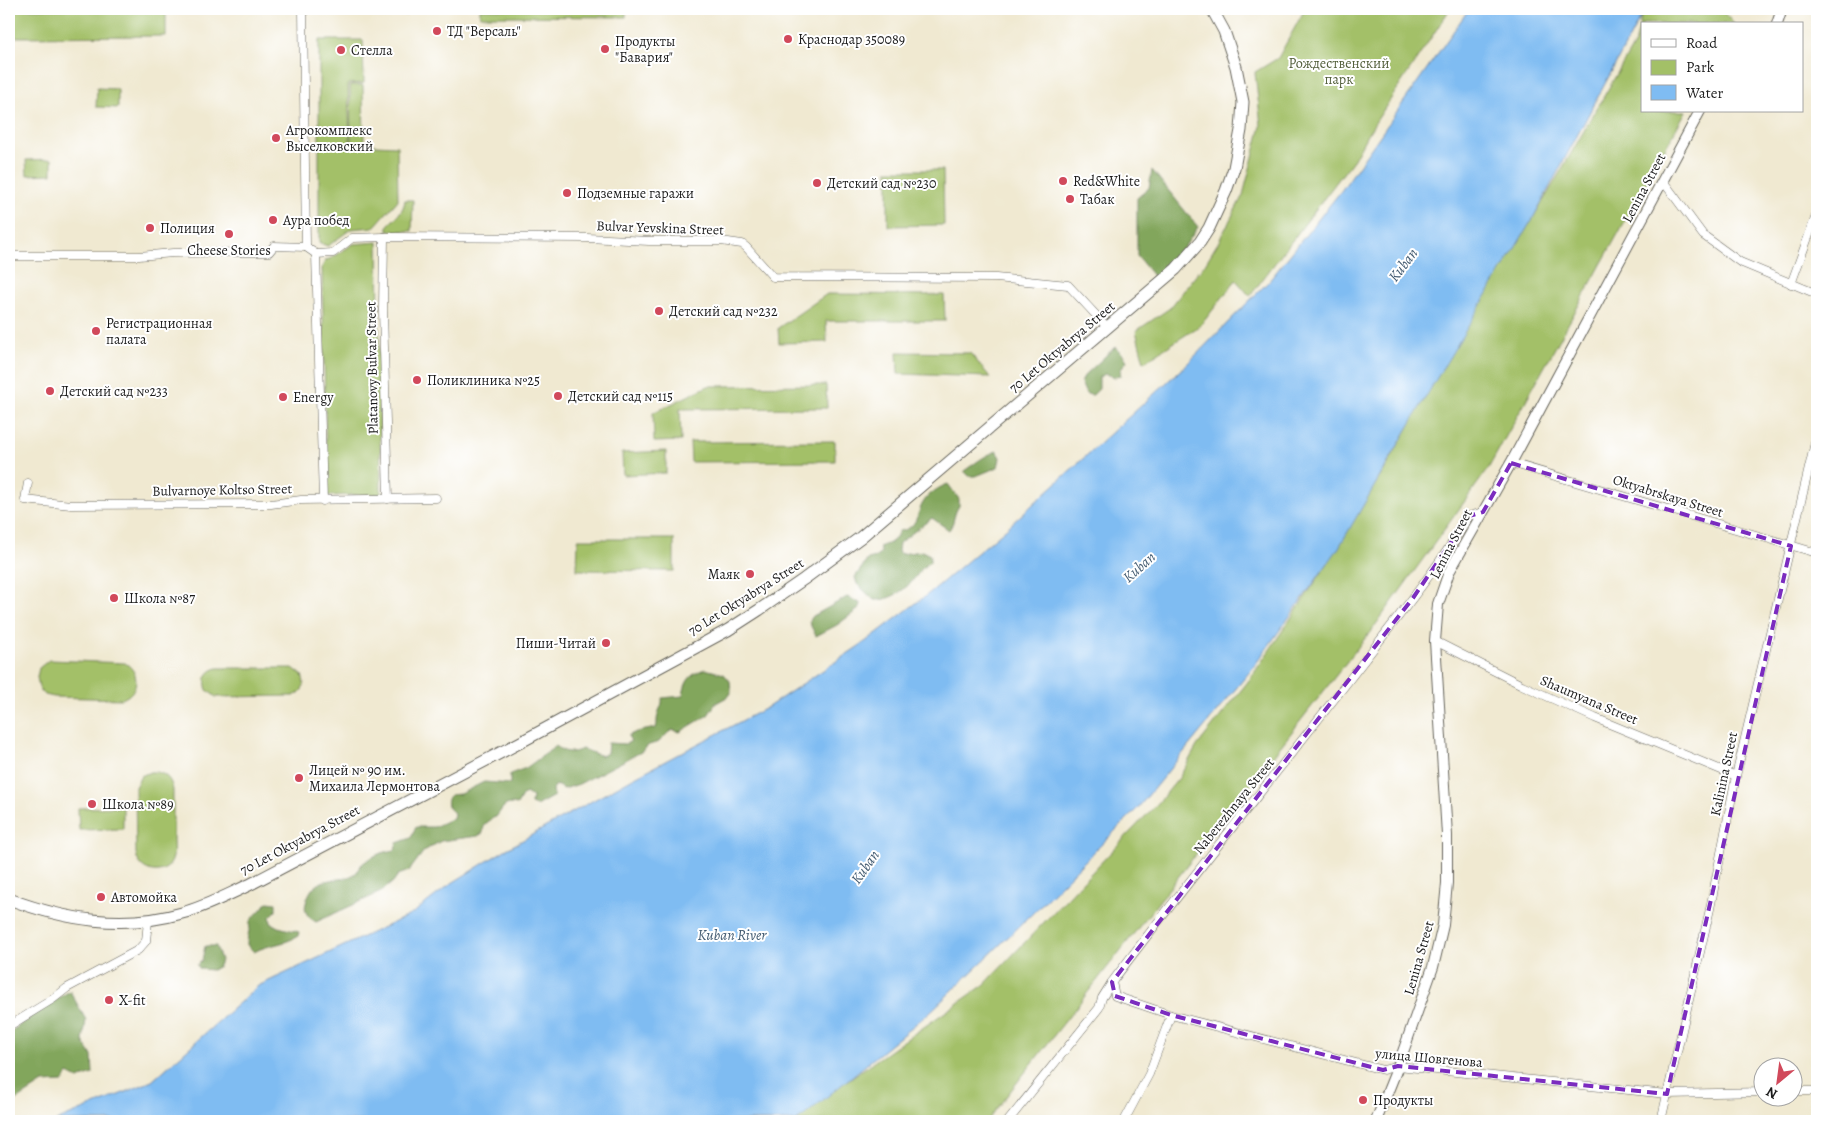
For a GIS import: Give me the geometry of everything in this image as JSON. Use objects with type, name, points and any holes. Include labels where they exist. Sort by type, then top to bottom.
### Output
[{"type":"main road","name":"70 Let Oktyabrya Street","points":[[9,899],[50,913],[82,920],[114,922],[148,921],[183,913],[210,903],[249,885],[728,630],[804,579],[861,537],[1176,269],[1200,242],[1209,228],[1226,191],[1234,168],[1241,130],[1243,102],[1236,67],[1224,31],[1212,9]]},
{"type":"street","points":[[303,9],[306,247]]},
{"type":"street","points":[[1778,22],[1782,9]]},
{"type":"street","name":"Lenina Street","points":[[1376,1121],[1434,967],[1443,925],[1447,884],[1447,835],[1435,641],[1438,604],[1449,572],[1512,463],[1699,112]]},
{"type":"street","points":[[1663,181],[1703,235],[1740,262],[1817,294]]},
{"type":"street","points":[[1791,284],[1817,212]]},
{"type":"street","name":"Bulvar Yevskina Street","points":[[316,254],[333,253],[352,238],[384,237],[587,238],[721,242],[742,244],[773,277],[996,278],[1068,286],[1108,328]]},
{"type":"street","name":"Platanovy Bulvar Street","points":[[384,237],[382,310],[388,499]]},
{"type":"street","points":[[9,256],[139,256],[173,252],[269,252],[274,246],[306,247],[316,254],[322,501]]},
{"type":"street","name":"Kalinina Street","points":[[1661,1121],[1710,910],[1736,776],[1817,434]]},
{"type":"street","name":"Oktyabrskaya Street","points":[[1512,463],[1817,553]]},
{"type":"street","name":"Bulvarnoye Koltso Street","points":[[28,484],[25,500],[70,505],[271,504],[300,500],[436,498]]},
{"type":"street","name":"Naberezhnaya Street","points":[[1008,1121],[1100,1008],[1102,998],[1112,982],[1188,882],[1407,606],[1469,516],[1483,512]]},
{"type":"street","name":"Shaumyana Street","points":[[1435,641],[1522,685],[1736,776]]},
{"type":"street","points":[[9,1026],[53,999],[67,988],[138,950],[146,941],[148,921]]},
{"type":"street","points":[[1100,1008],[1115,996],[1112,982]]},
{"type":"street","name":"улица Шовгенова","points":[[1115,996],[1171,1015],[1383,1070],[1398,1066],[1667,1094],[1754,1092]]},
{"type":"street","points":[[1124,1121],[1149,1074],[1171,1015]]},
{"type":"street","points":[[1804,1091],[1817,1091]]},
{"type":"highlighted area","points":[[1511,463],[1791,546],[1667,1094],[1398,1066],[1383,1070],[1171,1015],[1115,996],[1112,982],[1413,598],[1469,516],[1483,512]]},
{"type":"green space","points":[[9,9],[166,9],[166,36],[9,37]]},
{"type":"green space","points":[[344,9],[406,9],[406,15],[344,15]]},
{"type":"green space","points":[[480,9],[626,9],[626,17],[480,16]]},
{"type":"green space","name":"Рождественский парк","points":[[1305,9],[1450,9],[1367,135],[1354,159],[1250,296],[1236,280],[1201,325],[1144,362],[1136,331],[1170,308],[1205,264],[1243,195],[1261,126],[1255,72],[1278,58]]},
{"type":"green space","points":[[1641,9],[1718,9],[1732,22],[1641,22],[1641,112],[1685,112],[1488,469],[1374,627],[987,1121],[789,1121],[984,985],[1158,803],[1179,778],[1197,746],[1250,679],[1322,572],[1387,466],[1424,396],[1548,193],[1636,41],[1642,13]]},
{"type":"green space","points":[[319,40],[363,40],[364,83],[348,84],[350,144],[397,146],[398,200],[374,227],[351,229],[328,246],[319,243]]},
{"type":"green space","points":[[350,85],[363,85],[364,143],[351,143]]},
{"type":"green space","points":[[97,88],[118,89],[118,108],[96,107]]},
{"type":"green space","points":[[52,159],[52,174],[27,175],[26,160]]},
{"type":"green space","points":[[888,170],[943,170],[944,225],[888,226]]},
{"type":"green space","points":[[1152,170],[1198,227],[1181,252],[1154,277],[1137,256],[1137,198],[1149,188]]},
{"type":"green space","points":[[405,200],[413,200],[412,231],[388,231],[388,225],[401,211]]},
{"type":"green space","points":[[378,242],[381,494],[327,496],[322,267],[326,260],[353,244]]},
{"type":"green space","points":[[827,294],[944,295],[945,321],[826,321],[827,342],[779,343],[778,328]]},
{"type":"green space","points":[[1115,347],[1123,354],[1127,361],[1121,369],[1121,376],[1115,377],[1105,374],[1099,377],[1099,389],[1093,395],[1086,394],[1081,383],[1084,376]]},
{"type":"green space","points":[[897,352],[970,353],[990,377],[898,374]]},
{"type":"green space","points":[[826,385],[827,408],[680,409],[681,441],[654,442],[653,413],[708,386]]},
{"type":"green space","points":[[835,441],[835,461],[691,462],[690,442]]},
{"type":"green space","points":[[666,451],[666,473],[623,475],[622,453]]},
{"type":"green space","points":[[997,451],[1000,458],[998,467],[976,476],[969,476],[964,471],[984,457]]},
{"type":"green space","points":[[948,484],[959,499],[959,506],[949,530],[932,518],[899,543],[898,551],[901,554],[922,551],[930,555],[930,562],[901,591],[885,599],[874,600],[857,584],[855,577],[868,559],[876,557],[881,553],[879,547],[890,543],[895,539],[899,531],[905,530],[913,524],[928,497],[937,489]]},
{"type":"green space","points":[[578,539],[674,539],[674,571],[577,570]]},
{"type":"green space","points":[[847,597],[860,603],[859,609],[837,625],[816,636],[809,622],[813,616]]},
{"type":"green space","points":[[49,660],[125,663],[134,672],[136,682],[131,693],[121,699],[54,697],[45,695],[39,688],[37,677],[39,668]]},
{"type":"green space","points":[[218,668],[293,668],[302,675],[304,685],[299,693],[293,696],[216,697],[207,690],[205,682],[209,673]]},
{"type":"green space","points":[[705,669],[724,674],[730,681],[731,693],[716,703],[708,715],[680,732],[673,730],[669,732],[659,742],[649,745],[641,752],[579,784],[564,789],[556,785],[553,789],[554,796],[536,806],[531,804],[532,797],[526,793],[517,805],[509,804],[505,806],[496,817],[484,825],[483,833],[478,836],[441,841],[424,851],[409,871],[398,875],[381,892],[316,922],[307,914],[305,909],[310,893],[321,882],[342,879],[356,873],[360,866],[372,857],[395,850],[397,843],[411,838],[416,827],[434,827],[453,818],[454,813],[447,803],[450,795],[460,794],[484,782],[510,784],[510,774],[526,768],[556,746],[569,752],[582,749],[602,756],[607,753],[608,743],[626,744],[631,741],[628,736],[636,732],[656,728],[662,698],[683,696],[689,679]]},
{"type":"green space","points":[[150,772],[166,776],[173,790],[173,857],[170,864],[160,871],[154,871],[142,866],[136,853],[135,787],[141,776]]},
{"type":"green space","points":[[123,807],[123,829],[79,830],[78,808]]},
{"type":"green space","points":[[268,902],[276,903],[276,911],[270,917],[271,923],[278,927],[299,932],[298,936],[254,952],[247,945],[250,921]]},
{"type":"green space","points":[[205,946],[216,946],[221,960],[219,966],[212,970],[200,969],[197,965],[202,960]]},
{"type":"green space","points":[[70,991],[86,1020],[83,1041],[92,1056],[93,1074],[78,1079],[68,1074],[63,1082],[43,1083],[9,1105],[9,1033],[42,1008]]},
{"type":"water","name":"Kuban River","points":[[1469,9],[1645,9],[1532,220],[1434,383],[1338,549],[1252,669],[1137,809],[1030,916],[930,1012],[805,1115],[796,1121],[56,1121],[152,1081],[258,986],[412,914],[452,883],[505,850],[633,778],[768,707],[865,642],[932,591],[1008,527],[1187,364],[1269,281],[1341,191]]},
{"type":"place","name":"ТД \"Версаль\"","points":[[437,31]]},
{"type":"place","name":"Краснодар 350089","points":[[788,39]]},
{"type":"place","name":"Продукты \"Бавария\"","points":[[605,49]]},
{"type":"place","name":"Стелла","points":[[341,50]]},
{"type":"place","name":"Агрокомплекс Выселковский","points":[[276,138]]},
{"type":"place","name":"Red&White","points":[[1063,181]]},
{"type":"place","name":"Детский сад №230","points":[[817,183]]},
{"type":"place","name":"Подземные гаражи","points":[[567,193]]},
{"type":"place","name":"Табак","points":[[1070,199]]},
{"type":"place","name":"Аура побед","points":[[273,220]]},
{"type":"place","name":"Полиция","points":[[150,228]]},
{"type":"place","name":"Cheese Stories","points":[[229,234]]},
{"type":"place","name":"Детский сад №232","points":[[659,311]]},
{"type":"place","name":"Регистрационная палата","points":[[96,331]]},
{"type":"place","name":"Поликлиника №25","points":[[417,380]]},
{"type":"place","name":"Детский сад №233","points":[[50,391]]},
{"type":"place","name":"Детский сад №115","points":[[558,396]]},
{"type":"place","name":"Energy","points":[[283,397]]},
{"type":"place","name":"Маяк","points":[[750,574]]},
{"type":"place","name":"Школа №87","points":[[114,598]]},
{"type":"place","name":"Пиши-Читай","points":[[606,643]]},
{"type":"place","name":"Лицей № 90 им. Михаила Лермонтова","points":[[299,778]]},
{"type":"place","name":"Школа №89","points":[[92,804]]},
{"type":"place","name":"Автомойка","points":[[101,897]]},
{"type":"place","name":"X-fit","points":[[109,1000]]},
{"type":"place","name":"Продукты","points":[[1363,1100]]},
{"type":"water label","name":"Kuban","points":[[1403,265]]},
{"type":"water label","name":"Kuban","points":[[1139,567]]},
{"type":"water label","name":"Kuban","points":[[865,867]]}]
